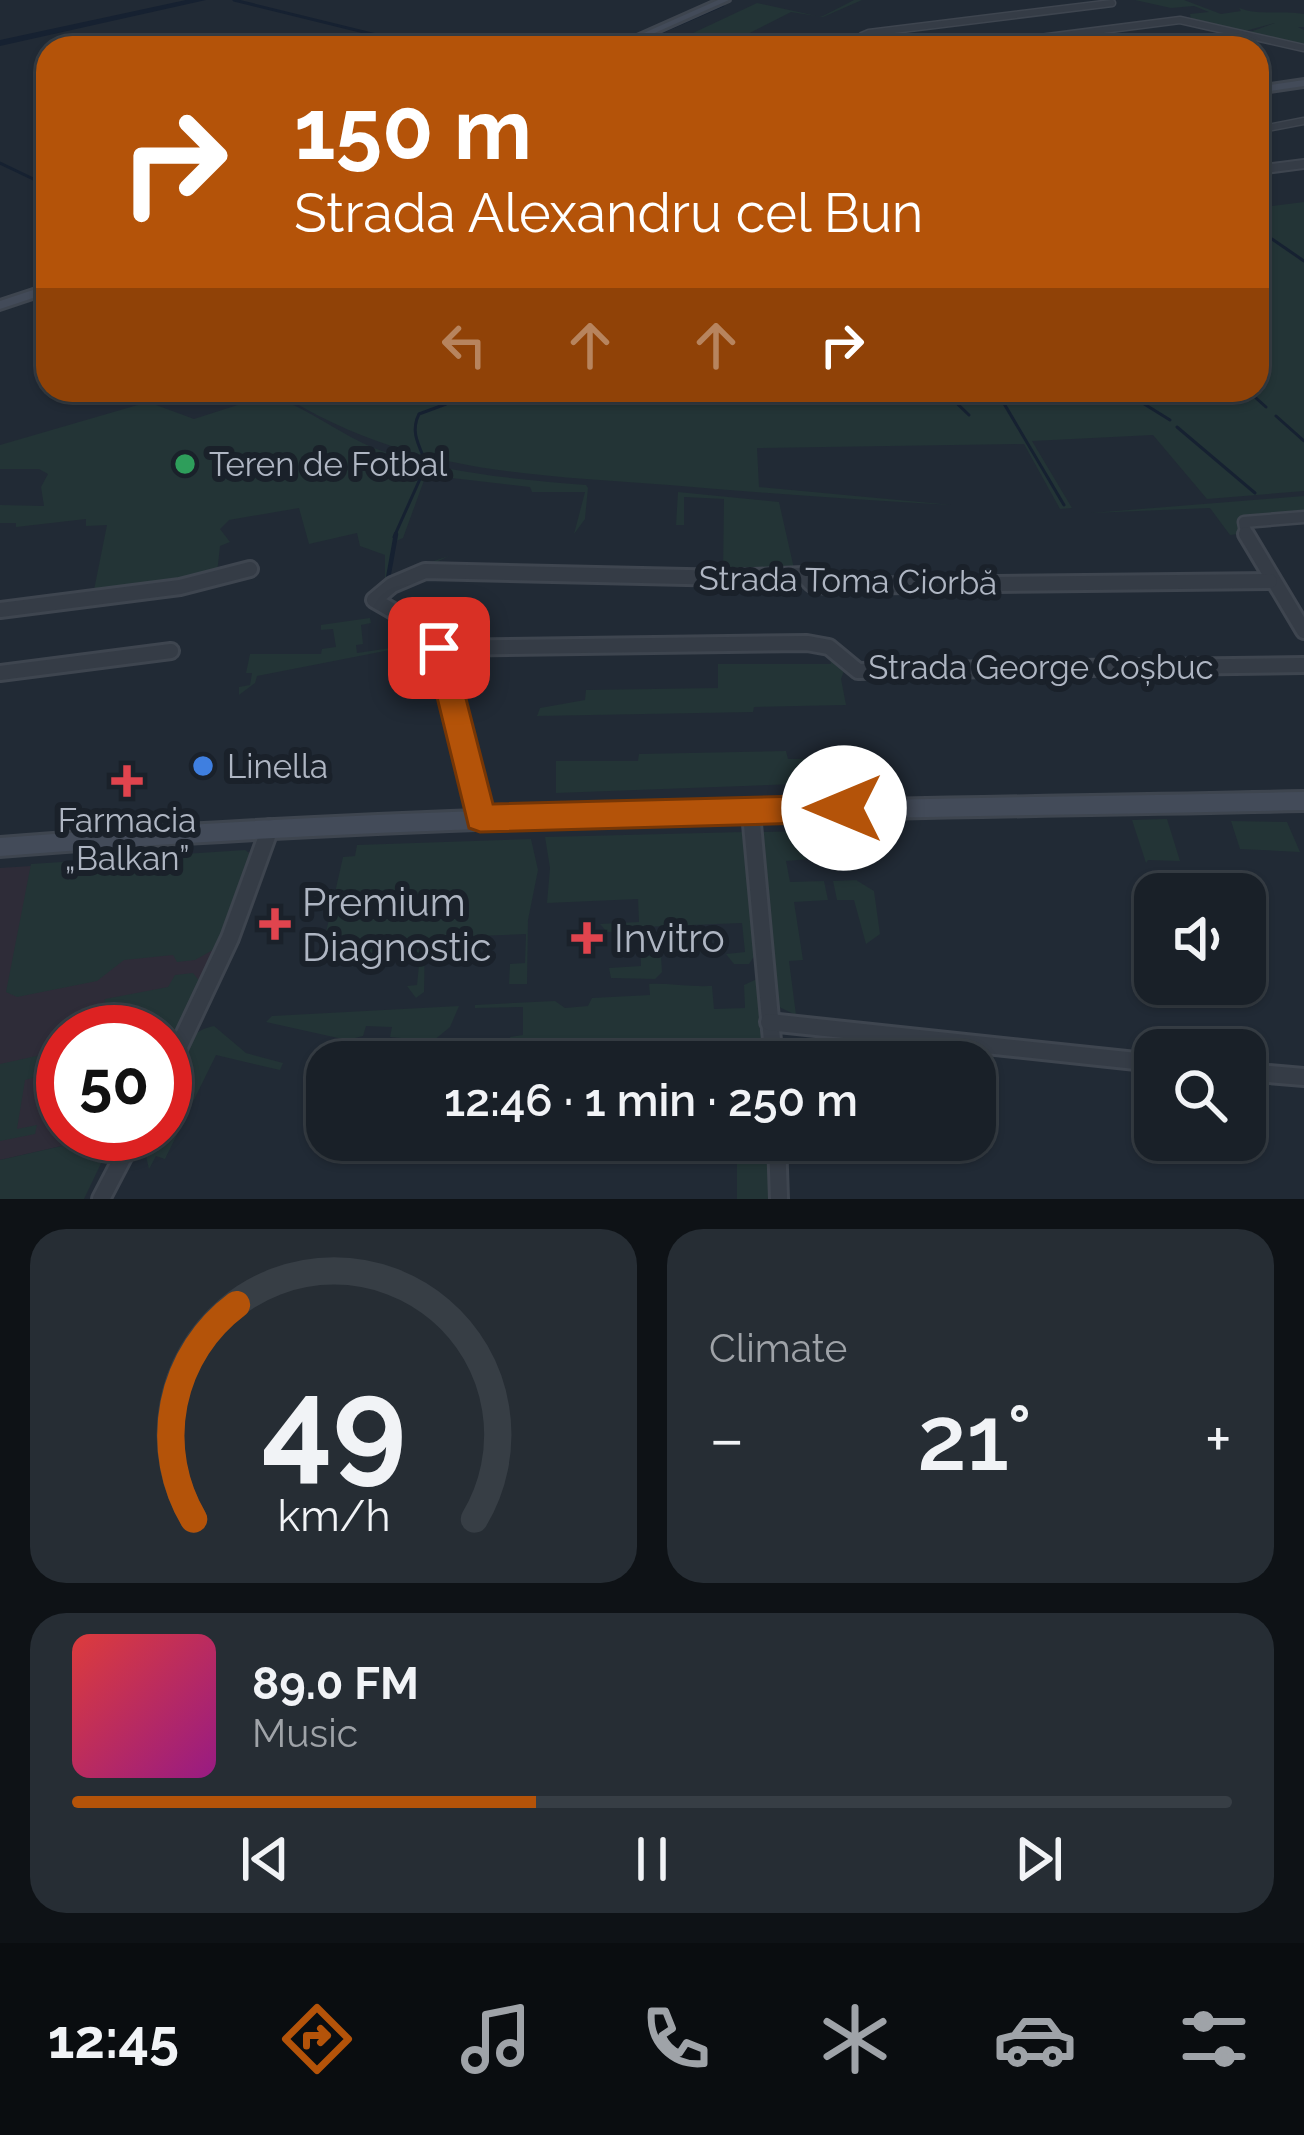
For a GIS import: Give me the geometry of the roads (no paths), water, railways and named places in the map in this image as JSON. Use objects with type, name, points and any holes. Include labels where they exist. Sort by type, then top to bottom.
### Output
[{"type":"main road","points":[[642,36],[725,0]]},
{"type":"main road","points":[[1269,88],[1304,83]]},
{"type":"main road","points":[[0,305],[36,293]]},
{"type":"main road","points":[[0,847],[270,827],[480,818],[1304,801]]},
{"type":"street","points":[[865,36],[1112,3]]},
{"type":"street","points":[[1015,15],[1025,20]]},
{"type":"street","points":[[1050,36],[1187,20],[1254,36]]},
{"type":"street","points":[[1040,28],[1055,35]]},
{"type":"street","points":[[1269,40],[1304,48]]},
{"type":"street","points":[[1269,128],[1304,122]]},
{"type":"street","points":[[1269,168],[1304,164]]},
{"type":"street","points":[[1304,517],[1244,522],[1244,537],[1304,632]]},
{"type":"street","points":[[0,610],[180,586],[250,569]]},
{"type":"street","name":"Strada Toma Ciorbă","points":[[439,648],[425,626],[374,600],[404,579],[439,569],[731,578],[803,575],[812,584],[829,586],[1270,581]]},
{"type":"street","name":"Strada George Coșbuc","points":[[439,648],[807,643],[829,647],[858,671],[1304,665]]},
{"type":"street","points":[[439,648],[480,818]]},
{"type":"street","points":[[445,673],[463,658],[498,650]]},
{"type":"street","points":[[0,673],[171,652]]},
{"type":"street","points":[[751,809],[771,1041]]},
{"type":"street","points":[[192,1019],[230,938],[270,827]]},
{"type":"street","points":[[770,1022],[1134,1062]]},
{"type":"street","points":[[1266,1074],[1304,1077]]},
{"type":"street","points":[[101,1199],[121,1161]]},
{"type":"street","points":[[778,1161],[779,1199]]},
{"type":"waterway","points":[[0,43],[201,0]]},
{"type":"waterway","points":[[234,0],[380,36]]},
{"type":"waterway","points":[[652,36],[723,5]]},
{"type":"waterway","points":[[0,163],[36,180]]},
{"type":"waterway","points":[[1272,239],[1304,261]]},
{"type":"waterway","points":[[955,402],[969,415]]},
{"type":"waterway","points":[[1003,402],[1064,505]]},
{"type":"waterway","points":[[1141,402],[1170,420]]},
{"type":"waterway","points":[[1260,402],[1266,407]]},
{"type":"waterway","points":[[424,458],[415,431],[419,414],[446,404]]},
{"type":"waterway","points":[[1276,416],[1304,441]]},
{"type":"waterway","points":[[1177,427],[1255,493]]},
{"type":"waterway","points":[[394,537],[424,470]]},
{"type":"waterway","points":[[387,584],[396,534]]},
{"type":"place","name":"Teren de Fotbal","points":[[185,464]]},
{"type":"place","name":"Linella","points":[[203,766]]},
{"type":"place","name":"Farmacia „Balkan”","points":[[127,781]]},
{"type":"place","name":"Premium Diagnostic","points":[[275,924]]},
{"type":"place","name":"Invitro","points":[[587,938]]}]
